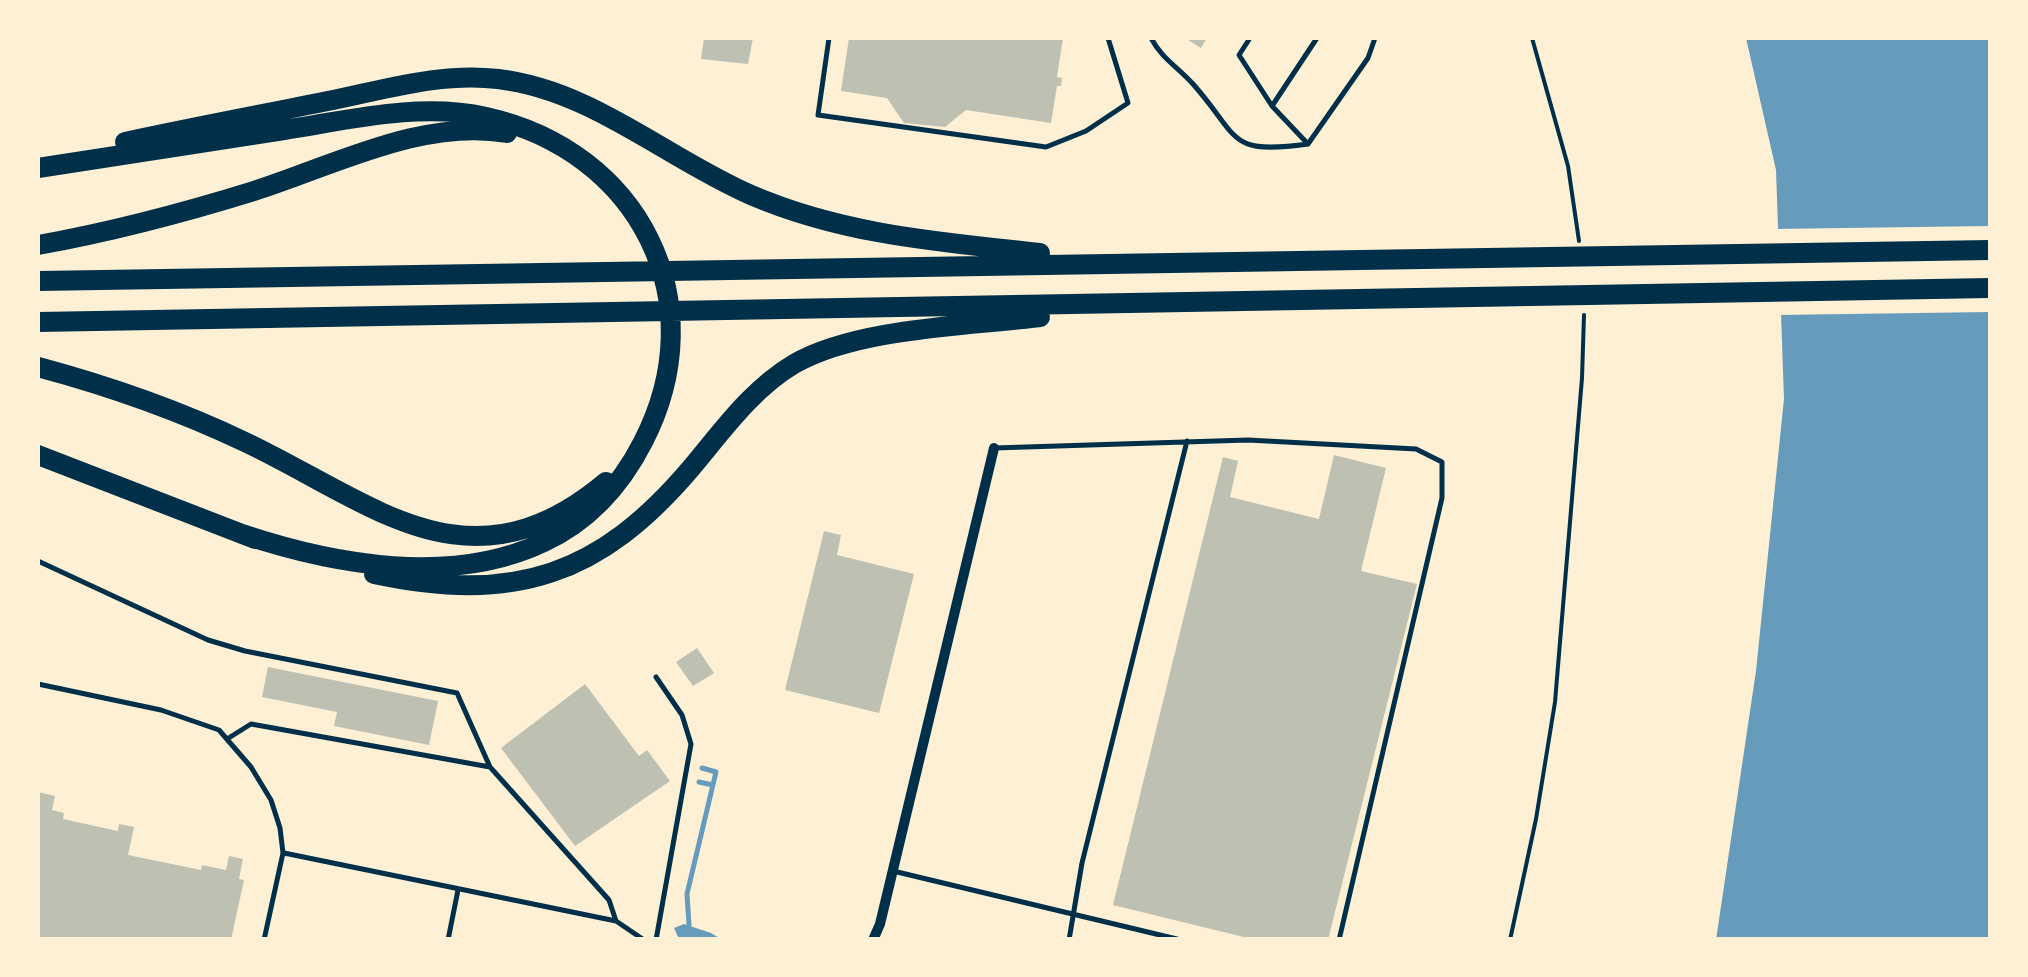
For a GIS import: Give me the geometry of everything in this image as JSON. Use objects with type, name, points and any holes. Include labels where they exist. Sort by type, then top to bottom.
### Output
[{"type":"highway","points":[[38,164],[412,84],[496,78],[576,101],[733,186],[824,221],[924,240],[1132,262]]},
{"type":"highway","points":[[38,164],[350,120],[436,111],[484,116],[537,134],[572,154],[614,189],[645,231],[669,290],[672,346],[666,382],[655,417],[632,463],[600,503],[561,533],[505,556],[460,564],[386,564],[315,555],[242,534]]},
{"type":"highway","points":[[38,245],[196,209],[439,132],[485,130],[536,140],[570,156],[614,189]]},
{"type":"highway","points":[[38,281],[1990,250]]},
{"type":"highway","points":[[38,322],[1990,288]]},
{"type":"highway","points":[[38,456],[242,534],[340,566],[461,586],[524,580],[589,558],[630,531],[667,496],[756,393],[813,354],[872,338],[1148,304]]},
{"type":"highway","points":[[38,367],[174,411],[249,444],[392,519],[423,530],[456,535],[508,532],[567,509],[616,472],[655,417]]},
{"type":"street","points":[[874,940],[994,448]]},
{"type":"lane","points":[[829,38],[818,115],[1046,147],[1086,131],[1128,103],[1108,38]]},
{"type":"lane","points":[[1150,38],[1165,61],[1191,81],[1238,142],[1270,149],[1308,144],[1368,58],[1376,38]]},
{"type":"lane","points":[[1250,38],[1239,55],[1272,106],[1308,144]]},
{"type":"lane","points":[[1272,106],[1317,38]]},
{"type":"lane","points":[[994,448],[1248,440],[1416,450],[1442,462],[1442,498],[1339,940]]},
{"type":"lane","points":[[1069,940],[1082,863],[1187,441]]},
{"type":"lane","points":[[38,561],[208,640],[456,694],[490,767],[608,900],[616,921]]},
{"type":"lane","points":[[656,677],[682,715],[691,744],[656,940]]},
{"type":"lane","points":[[38,684],[161,710],[219,730],[227,739],[272,800],[283,853],[264,940]]},
{"type":"lane","points":[[227,739],[251,724],[490,767]]},
{"type":"lane","points":[[283,853],[616,921],[644,940]]},
{"type":"lane","points":[[893,871],[1181,940]]},
{"type":"lane","points":[[448,940],[458,890]]},
{"type":"path","points":[[1532,38],[1568,166],[1579,246]]},
{"type":"path","points":[[1510,940],[1536,819],[1554,702],[1584,315]]},
{"type":"water","points":[[1746,38],[1990,38],[1990,939],[1716,940],[1756,671],[1784,399],[1776,170]]},
{"type":"water","points":[[684,924],[721,939],[679,939],[674,928]]},
{"type":"pier","points":[[1990,226],[1990,312],[1776,315],[1773,229]]},
{"type":"building","points":[[704,38],[753,38],[748,64],[701,59]]},
{"type":"building","points":[[849,38],[1063,38],[1057,77],[1062,78],[1061,86],[1057,86],[1051,123],[966,110],[945,127],[904,123],[887,98],[841,91]]},
{"type":"building","points":[[1185,38],[1207,38],[1201,48]]},
{"type":"building","points":[[1334,455],[1386,468],[1361,571],[1417,584],[1328,940],[1256,940],[1113,905],[1223,457],[1238,461],[1230,497],[1319,519]]},
{"type":"building","points":[[824,531],[841,535],[837,555],[914,574],[879,713],[785,690]]},
{"type":"building","points":[[697,648],[714,673],[693,686],[676,662]]},
{"type":"building","points":[[268,667],[438,701],[429,745],[334,726],[337,712],[262,697]]},
{"type":"building","points":[[585,684],[639,756],[647,750],[670,781],[575,846],[501,748]]},
{"type":"building","points":[[38,792],[55,796],[52,810],[64,813],[63,819],[118,831],[119,824],[134,827],[128,855],[201,870],[202,865],[226,870],[229,856],[243,859],[239,879],[244,880],[231,940],[38,940]]},
{"type":"waterway","points":[[689,925],[687,894],[716,772],[702,768]]},
{"type":"waterway","points":[[699,782],[713,785]]}]
